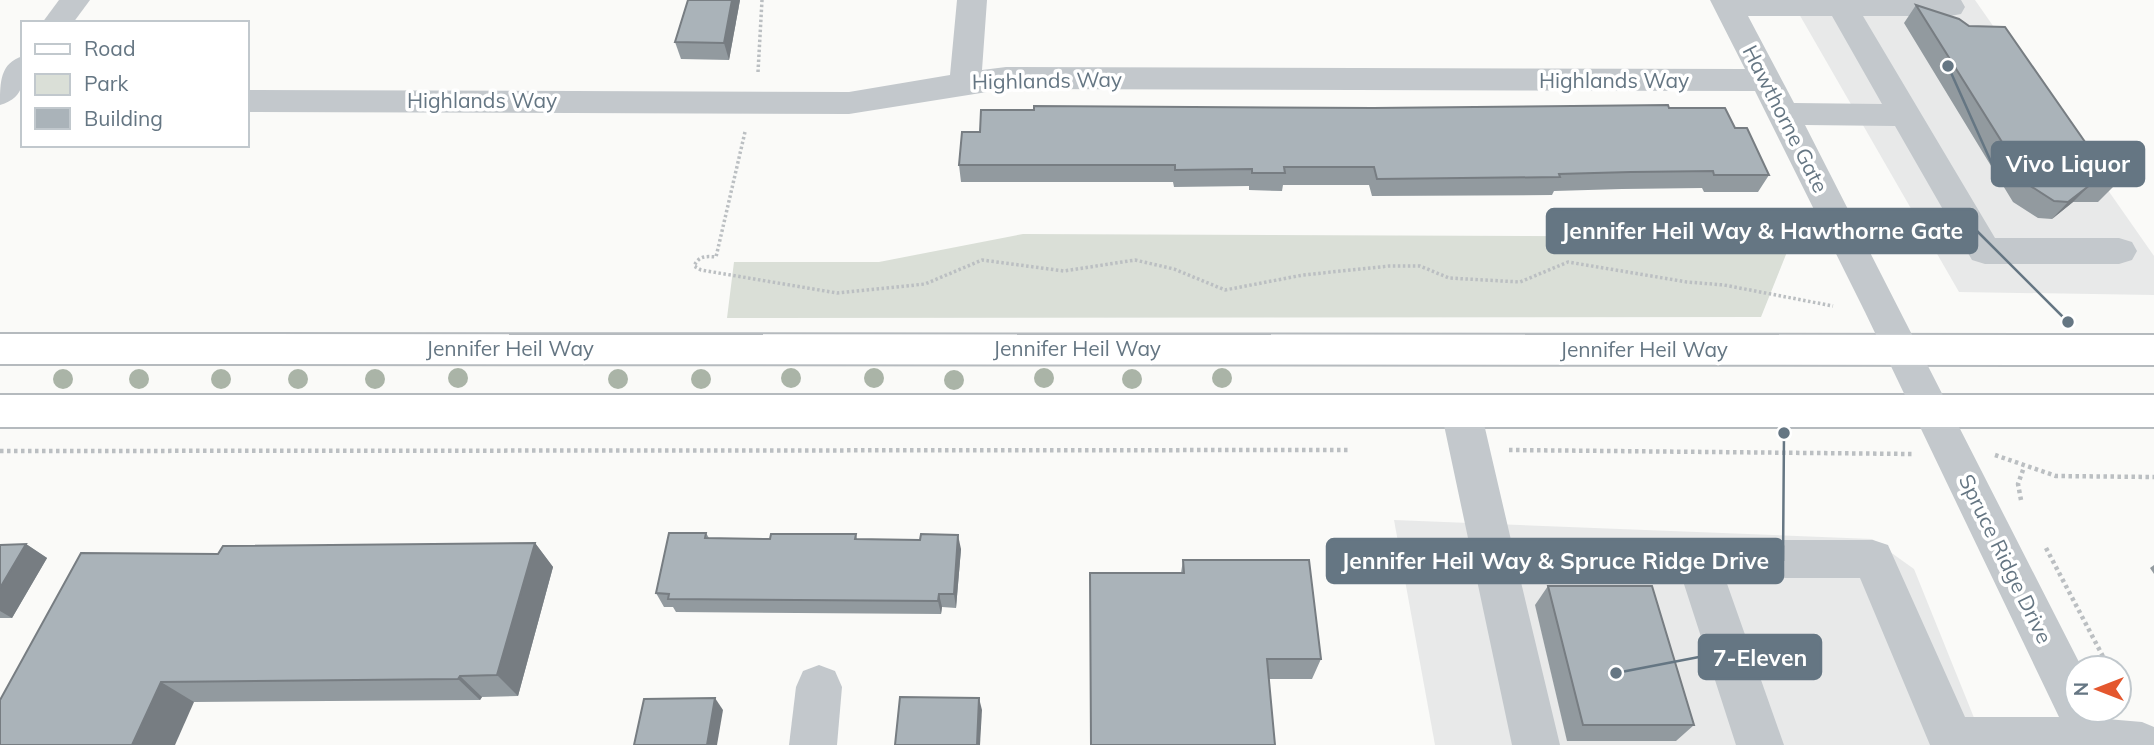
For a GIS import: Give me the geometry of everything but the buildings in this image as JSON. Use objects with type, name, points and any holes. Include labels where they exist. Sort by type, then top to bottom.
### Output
[{"type":"main road","name":"Jennifer Heil Way","points":[[0,349],[2154,350]]},
{"type":"main road","points":[[0,411],[2154,411]]},
{"type":"street","points":[[59,21],[75,0]]},
{"type":"street","points":[[965,82],[972,0]]},
{"type":"street","points":[[1727,3],[1950,7]]},
{"type":"street","name":"Hawthorne Gate","points":[[1727,3],[1933,412]]},
{"type":"street","points":[[1842,7],[1985,251],[2119,251]]},
{"type":"street","points":[[0,94],[21,68]]},
{"type":"street","name":"Highlands Way","points":[[248,101],[849,103],[886,99],[965,82],[1006,78],[1766,80]]},
{"type":"street","points":[[0,101],[21,101]]},
{"type":"street","points":[[1783,114],[1906,115]]},
{"type":"street","points":[[1461,411],[1536,745]]},
{"type":"street","name":"Spruce Ridge Drive","points":[[1933,412],[2086,725]]},
{"type":"street","points":[[1494,559],[1873,559],[1953,743],[2086,725],[2141,745]]},
{"type":"street","points":[[1697,559],[1760,745]]},
{"type":"street","points":[[813,745],[819,687]]},
{"type":"path","points":[[716,257],[704,256],[696,260],[694,266],[701,270],[837,293],[925,284],[982,260],[1064,271],[1135,260],[1174,269],[1225,290],[1303,275],[1389,266],[1420,266],[1449,278],[1520,282],[1568,262],[1687,282],[1724,285],[1833,306]]},
{"type":"path","points":[[0,451],[1363,450]]},
{"type":"path","points":[[1533,450],[1897,454]]},
{"type":"path","points":[[2007,456],[2024,467],[2056,477],[2154,477]]},
{"type":"path","points":[[2024,467],[2018,484],[2026,509]]},
{"type":"path","points":[[2045,546],[2102,654]]},
{"type":"shaded area","points":[[1791,0],[1975,0],[2154,256],[2154,295],[1959,292]]},
{"type":"shaded area","points":[[1394,520],[1872,539],[1914,569],[1985,745],[1435,745]]},
{"type":"green space","points":[[1023,234],[1793,237],[1761,317],[727,318],[734,262],[879,262]]},
{"type":"place","name":"Vivo Liquor","points":[[1948,66]]},
{"type":"place","name":"Jennifer Heil Way & Hawthorne Gate","points":[[2068,322]]},
{"type":"place","name":"Jennifer Heil Way & Spruce Ridge Drive","points":[[1784,433]]},
{"type":"place","name":"7-Eleven","points":[[1616,673]]}]
